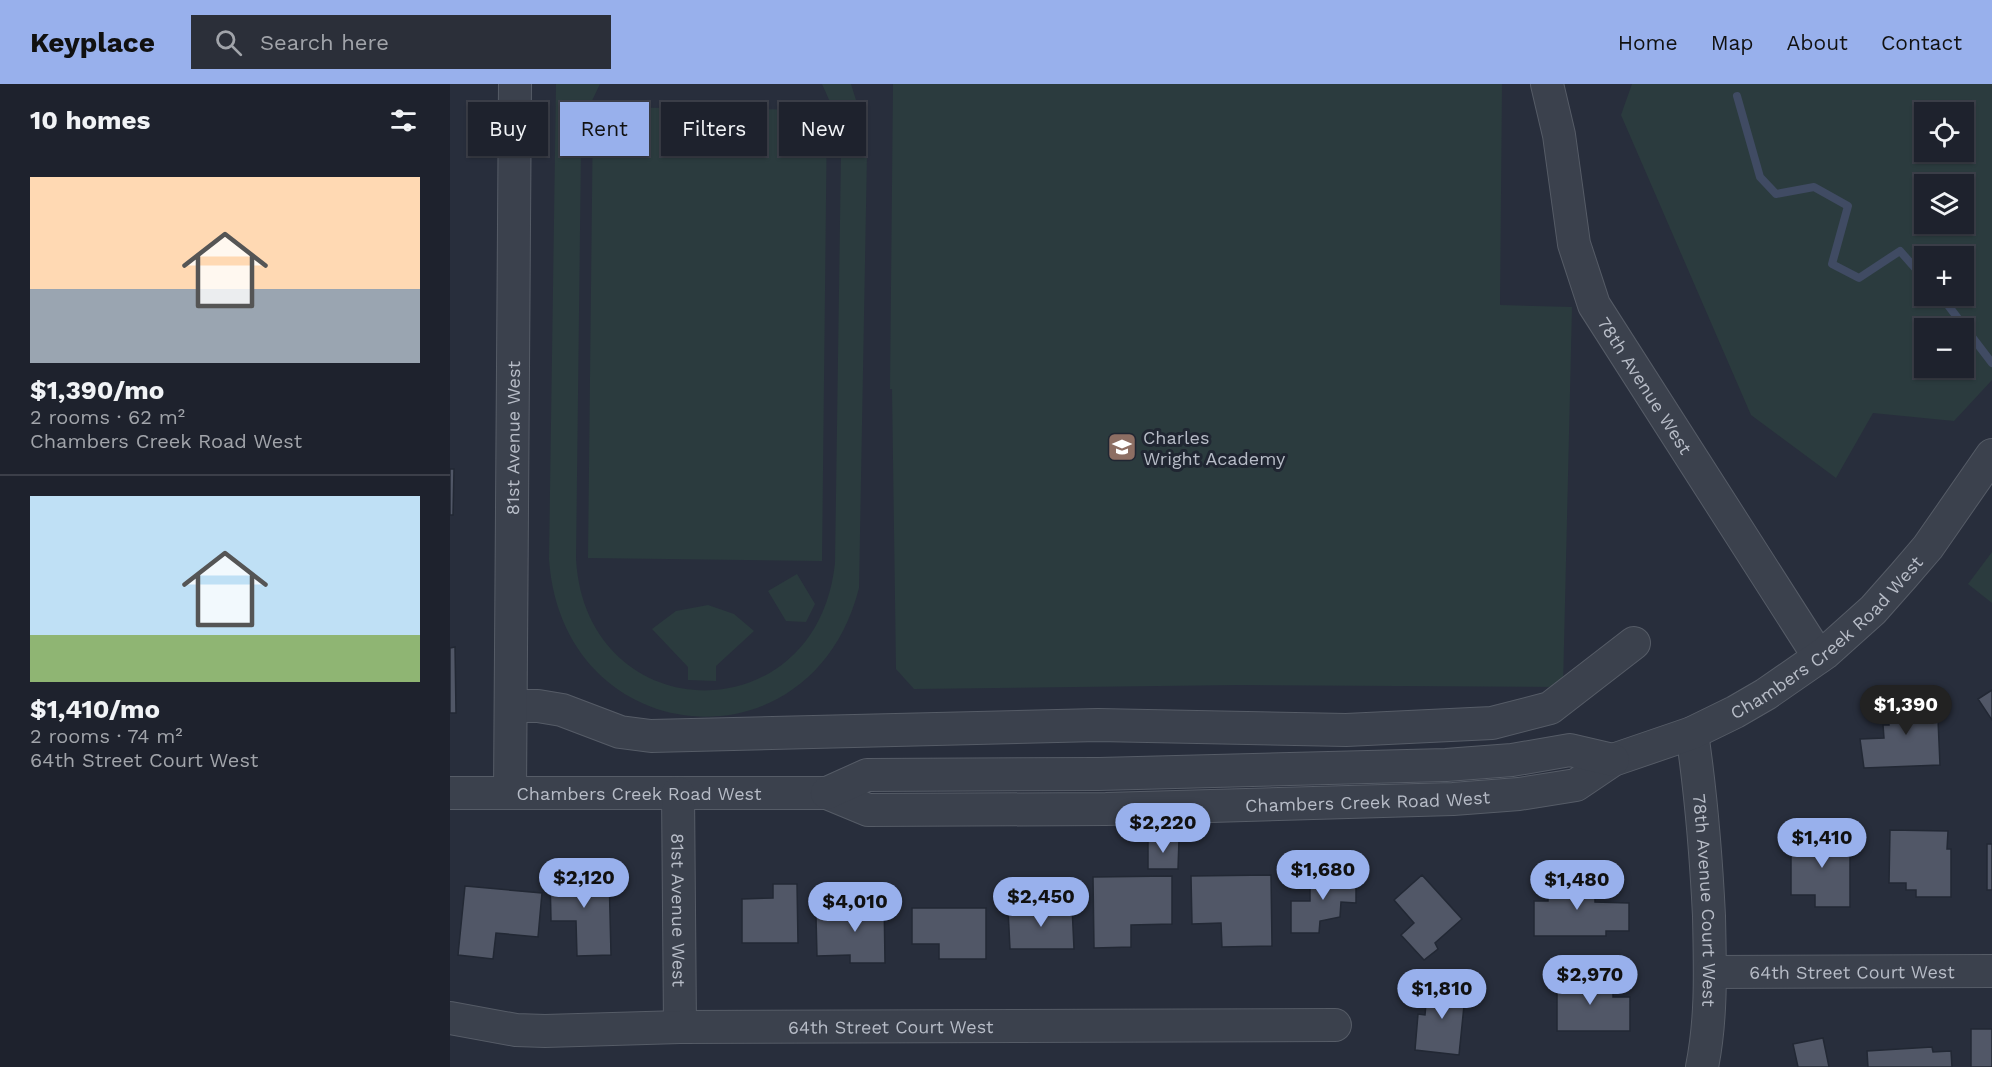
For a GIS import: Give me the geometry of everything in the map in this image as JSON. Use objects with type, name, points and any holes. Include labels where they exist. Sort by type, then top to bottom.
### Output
[{"type":"street","name":"81st Avenue West","points":[[510,792],[515,84]]},
{"type":"street","name":"78th Avenue West","points":[[1547,84],[1559,135],[1574,244],[1594,305],[1819,657]]},
{"type":"street","name":"Chambers Creek Road West","points":[[450,793],[827,793],[868,810],[1106,809],[1453,799],[1519,794],[1576,785],[1613,760],[1692,733],[1766,694],[1819,657],[1873,610],[1928,547],[1992,455]]},
{"type":"street","points":[[511,706],[538,706],[562,710],[620,732],[651,736],[1098,725],[1346,730],[1455,726],[1492,723],[1550,708],[1634,643]]},
{"type":"street","name":"78th Avenue Court West","points":[[1692,733],[1704,834],[1711,972],[1702,1067]]},
{"type":"street","name":"81st Avenue West","points":[[678,793],[680,1026]]},
{"type":"street","name":"64th Street Court West","points":[[1711,972],[1992,971]]},
{"type":"street","name":"64th Street Court West","points":[[450,1018],[516,1030],[575,1031],[680,1026],[1335,1025]]},
{"type":"shaded area","points":[[556,84],[600,84],[591,102],[560,102],[560,156],[581,156],[576,559],[589,616],[618,657],[658,681],[702,690],[748,683],[788,660],[819,620],[835,563],[841,156],[866,156],[866,141],[867,153],[859,588],[833,648],[793,690],[744,712],[691,716],[640,702],[596,671],[564,623],[549,559]]},
{"type":"shaded area","points":[[822,84],[851,84],[857,102],[830,102]]},
{"type":"shaded area","points":[[893,84],[1502,84],[1500,305],[1572,307],[1563,687],[1240,685],[914,689],[896,669],[892,389],[890,389]]},
{"type":"shaded area","points":[[1632,84],[1992,84],[1992,380],[1954,421],[1873,413],[1836,478],[1751,415],[1621,115]]},
{"type":"shaded area","points":[[649,108],[661,108],[661,156],[767,156],[767,109],[779,109],[779,156],[826,156],[822,561],[588,558],[592,156],[649,156]]},
{"type":"shaded area","points":[[1992,552],[1992,603],[1968,584]]},
{"type":"shaded area","points":[[797,574],[815,604],[806,622],[786,621],[768,591]]},
{"type":"shaded area","points":[[708,605],[734,614],[754,631],[716,666],[716,681],[688,680],[688,667],[652,629],[676,611]]},
{"type":"building","points":[[450,469],[454,469],[453,515],[450,515]]},
{"type":"building","points":[[455,647],[456,713],[450,713],[450,648]]},
{"type":"building","points":[[1992,690],[1992,720],[1978,699]]},
{"type":"building","points":[[1937,697],[1940,765],[1864,768],[1860,739],[1884,738],[1883,725],[1889,725],[1888,699]]},
{"type":"building","points":[[1890,830],[1948,831],[1947,849],[1951,849],[1951,897],[1916,897],[1916,890],[1906,890],[1906,883],[1889,883]]},
{"type":"building","points":[[1816,833],[1850,833],[1850,907],[1815,907],[1815,895],[1791,895],[1791,838],[1816,838]]},
{"type":"building","points":[[1148,839],[1179,839],[1178,869],[1148,869]]},
{"type":"building","points":[[1987,844],[1992,844],[1992,890],[1987,890]]},
{"type":"building","points":[[1310,871],[1326,871],[1326,875],[1356,872],[1356,903],[1341,902],[1340,917],[1320,921],[1319,933],[1291,933],[1291,901],[1310,901]]},
{"type":"building","points":[[609,873],[611,955],[577,956],[576,921],[551,921],[550,874]]},
{"type":"building","points":[[1271,875],[1272,946],[1222,947],[1221,923],[1192,924],[1191,876]]},
{"type":"building","points":[[1422,875],[1462,919],[1435,943],[1438,949],[1424,960],[1401,935],[1414,923],[1394,900]]},
{"type":"building","points":[[1172,876],[1172,924],[1131,925],[1131,947],[1094,948],[1093,877]]},
{"type":"building","points":[[1548,878],[1591,878],[1591,895],[1595,895],[1595,902],[1629,903],[1629,931],[1606,931],[1606,936],[1534,936],[1534,901],[1548,901]]},
{"type":"building","points":[[773,884],[797,884],[798,943],[742,943],[742,899],[773,898]]},
{"type":"building","points":[[465,886],[542,893],[538,937],[496,933],[493,959],[458,955]]},
{"type":"building","points":[[855,897],[884,897],[885,963],[850,963],[850,955],[817,956],[816,917],[856,917]]},
{"type":"building","points":[[1072,906],[1074,949],[1010,949],[1008,909]]},
{"type":"building","points":[[912,908],[986,908],[986,959],[939,959],[939,944],[912,944]]},
{"type":"building","points":[[1557,974],[1594,974],[1594,982],[1601,987],[1613,987],[1613,997],[1630,997],[1630,1031],[1557,1031]]},
{"type":"building","points":[[1428,982],[1466,986],[1459,1055],[1415,1050],[1418,1014],[1425,1015]]},
{"type":"building","points":[[1971,1029],[1992,1029],[1992,1067],[1971,1067]]},
{"type":"building","points":[[1823,1038],[1829,1067],[1798,1067],[1793,1044]]},
{"type":"building","points":[[1932,1047],[1933,1052],[1951,1051],[1952,1067],[1868,1067],[1867,1051]]},
{"type":"waterway","points":[[1737,96],[1760,177],[1776,194],[1814,187],[1848,206],[1832,264],[1859,278],[1900,251],[1914,267]]},
{"type":"waterway","points":[[1949,306],[1992,363]]},
{"type":"place","name":"Charles Wright Academy","points":[[1122,447]]}]
